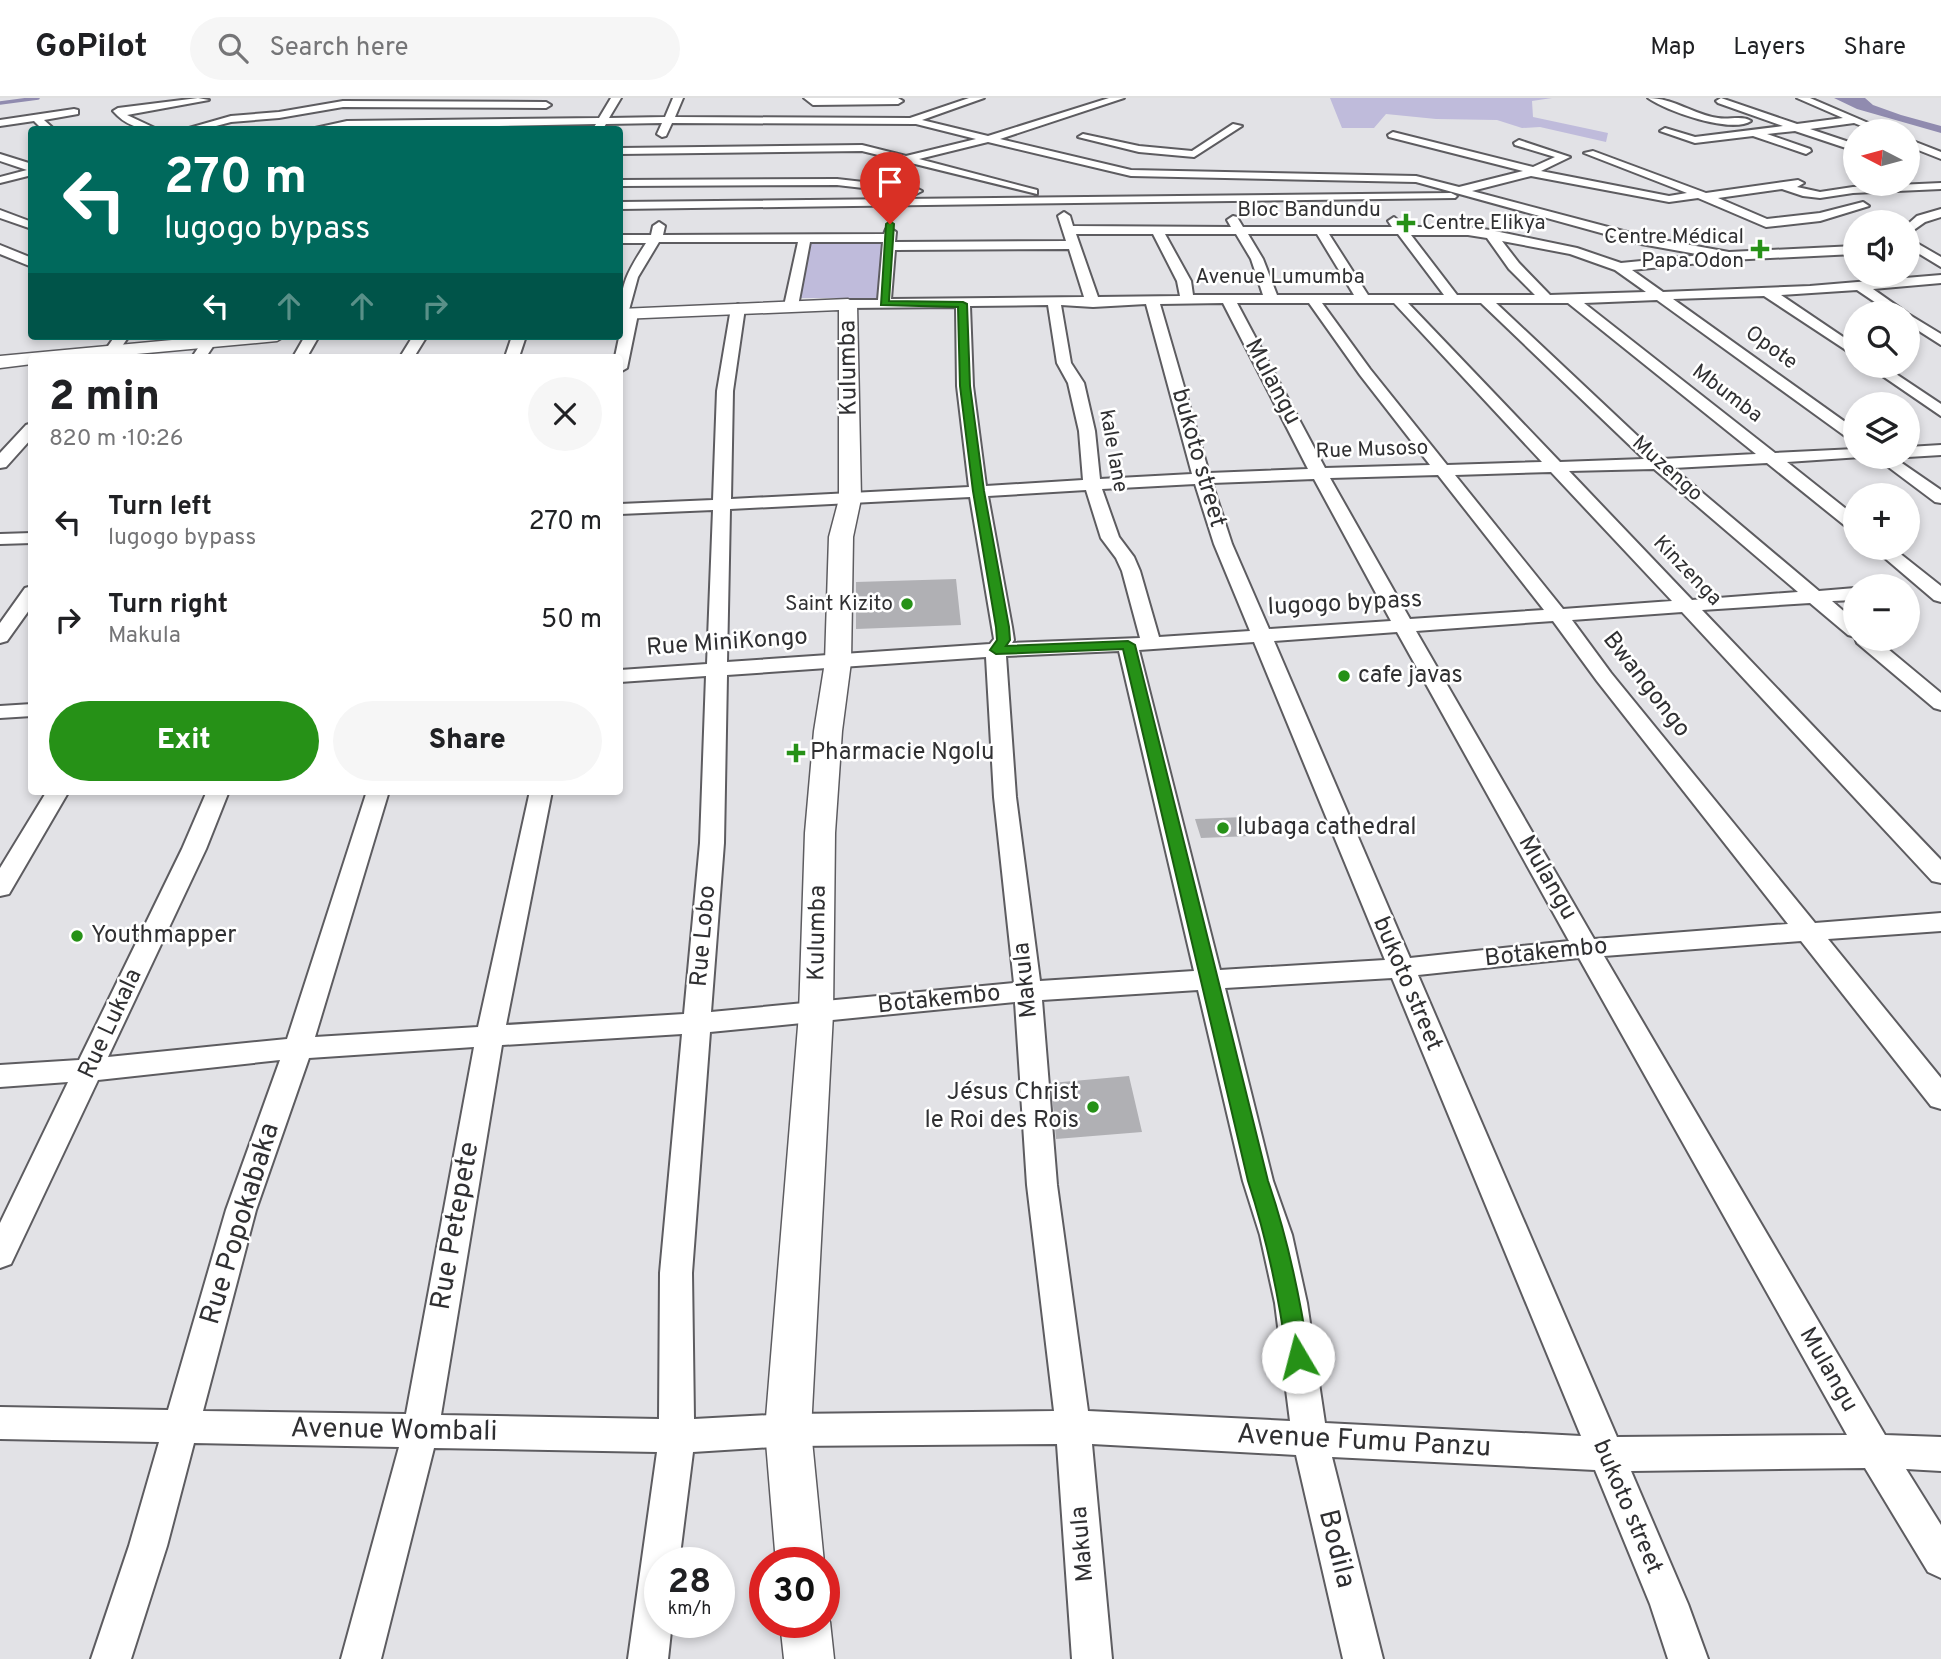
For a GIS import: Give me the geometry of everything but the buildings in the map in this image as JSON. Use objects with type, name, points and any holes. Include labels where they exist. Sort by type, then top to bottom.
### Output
[{"type":"street","points":[[599,126],[616,98]]},
{"type":"street","points":[[654,150],[678,98]]},
{"type":"street","points":[[809,98],[813,102],[902,100]]},
{"type":"street","points":[[910,120],[979,98]]},
{"type":"street","points":[[623,150],[854,158],[879,166],[989,139],[1119,98]]},
{"type":"street","points":[[1653,98],[1718,122],[1775,120]]},
{"type":"street","points":[[1802,98],[1853,119]]},
{"type":"street","points":[[890,119],[902,100]]},
{"type":"street","points":[[198,126],[225,116],[278,115],[325,106],[396,101],[549,101]]},
{"type":"street","points":[[531,126],[549,101]]},
{"type":"street","points":[[1721,101],[1843,143]]},
{"type":"street","points":[[144,126],[126,119],[116,109],[205,102]]},
{"type":"street","points":[[1792,104],[1815,103]]},
{"type":"street","points":[[0,123],[74,113]]},
{"type":"street","points":[[225,116],[256,126]]},
{"type":"street","points":[[37,118],[46,126]]},
{"type":"street","points":[[326,126],[599,126],[738,119],[910,120],[989,139],[1077,166],[1131,173],[1416,179],[1645,241],[1729,256]]},
{"type":"street","points":[[1665,131],[1695,140],[1843,121]]},
{"type":"street","points":[[1037,124],[1061,130]]},
{"type":"street","points":[[1077,166],[1078,135],[1139,149],[1194,154],[1237,125]]},
{"type":"street","points":[[1752,132],[1805,151]]},
{"type":"street","points":[[1393,135],[1531,171],[1669,199],[1814,180]]},
{"type":"street","points":[[725,154],[729,140],[873,139],[956,158]]},
{"type":"street","points":[[1457,191],[1531,171],[1565,158],[1519,143]]},
{"type":"street","points":[[1920,147],[1941,156]]},
{"type":"street","points":[[725,154],[862,148],[1030,193],[1039,193],[1058,201],[1093,303]]},
{"type":"street","points":[[1589,153],[1703,195],[1766,223],[1820,216],[1863,206]]},
{"type":"street","points":[[0,157],[28,168]]},
{"type":"street","points":[[0,180],[28,171]]},
{"type":"street","points":[[833,182],[860,175]]},
{"type":"street","points":[[1196,175],[1206,200]]},
{"type":"street","points":[[1020,176],[1039,181]]},
{"type":"street","points":[[623,183],[673,183],[719,177],[833,182],[1006,202],[1477,196]]},
{"type":"street","points":[[821,211],[833,182]]},
{"type":"street","points":[[624,314],[631,277],[655,239],[663,206],[673,183]]},
{"type":"street","points":[[1782,185],[1807,194],[1820,195],[1853,190],[1941,186]]},
{"type":"street","points":[[884,303],[890,224],[900,188]]},
{"type":"street","points":[[1058,201],[1068,195],[1068,189]]},
{"type":"street","points":[[623,206],[821,211],[961,195]]},
{"type":"street","points":[[1378,198],[1455,301]]},
{"type":"street","points":[[1225,199],[1236,229],[1257,259],[1272,300]]},
{"type":"street","points":[[1468,231],[1525,208]]},
{"type":"street","points":[[1920,220],[1941,213]]},
{"type":"street","points":[[0,214],[28,224]]},
{"type":"street","name":"Bloc Bandundu","points":[[1069,230],[1468,231],[1573,251],[1620,267],[1661,296]]},
{"type":"street","points":[[1157,230],[1184,281],[1186,300]]},
{"type":"street","points":[[1321,231],[1364,300]]},
{"type":"street","points":[[1490,234],[1514,266],[1547,300]]},
{"type":"street","points":[[623,239],[805,238],[1074,246]]},
{"type":"street","points":[[791,306],[805,238]]},
{"type":"street","points":[[1920,245],[1941,244]]},
{"type":"street","points":[[0,248],[28,261]]},
{"type":"street","points":[[1620,267],[1729,256],[1843,251]]},
{"type":"street","points":[[1920,251],[1941,263]]},
{"type":"street","points":[[1751,255],[1810,290]]},
{"type":"street","name":"Avenue Lumumba","points":[[1920,281],[1941,279]]},
{"type":"street","points":[[1614,285],[1629,298]]},
{"type":"street","name":"Avenue Lumumba","points":[[624,314],[884,303],[1093,303],[1228,299],[1547,300],[1848,287]]},
{"type":"street","points":[[1861,287],[1882,301]]},
{"type":"street","points":[[1766,291],[1843,344]]},
{"type":"street","name":"Opote","points":[[1661,296],[1843,427]]},
{"type":"street","name":"Mulangu","points":[[1228,299],[1320,475],[1587,948],[1875,1451],[1941,1559]]},
{"type":"street","name":"Mbumba","points":[[1571,299],[1663,375],[1772,457],[1843,515]]},
{"type":"street","name":"bukoto street","points":[[1152,300],[1185,409],[1190,443],[1200,478],[1223,544],[1669,1604],[1688,1659]]},
{"type":"street","name":"Bwangongo","points":[[1314,301],[1365,372],[1604,677],[1941,1098]]},
{"type":"street","name":"Kinzenga","points":[[1399,301],[1941,875]]},
{"type":"street","name":"Muzengo","points":[[1486,301],[1658,464],[1843,621]]},
{"type":"street","name":"kale lane","points":[[1054,303],[1064,363],[1076,383],[1087,431],[1092,484],[1110,538],[1125,557],[1131,570],[1140,644],[1210,979]]},
{"type":"street","name":"Kulumba","points":[[799,1547],[788,1430],[816,1014],[820,833],[828,731],[838,662],[841,537],[850,499],[848,304]]},
{"type":"street","name":"Makula","points":[[963,304],[965,386],[978,491],[1002,627],[1003,640],[996,650],[1005,797],[1028,991],[1042,1185],[1073,1427],[1092,1659]]},
{"type":"street","name":"Rue Lobo","points":[[662,1547],[677,1436],[676,1273],[712,843],[725,391],[738,309]]},
{"type":"street","points":[[1920,326],[1941,341]]},
{"type":"street","points":[[63,354],[191,340]]},
{"type":"street","points":[[0,362],[28,358]]},
{"type":"street","points":[[1893,378],[1941,411]]},
{"type":"street","points":[[0,463],[28,432]]},
{"type":"street","points":[[1920,451],[1941,450]]},
{"type":"street","name":"Rue Musoso","points":[[623,509],[850,499],[1200,478],[1658,464],[1843,454]]},
{"type":"street","points":[[1900,469],[1941,498]]},
{"type":"street","points":[[0,539],[28,538]]},
{"type":"street","points":[[1898,560],[1938,590]]},
{"type":"street","points":[[1920,590],[1938,590]]},
{"type":"street","name":"lugogo bypass","points":[[838,662],[996,650],[1406,627],[1843,595]]},
{"type":"street","points":[[0,637],[28,598]]},
{"type":"street","points":[[1878,651],[1941,704]]},
{"type":"street","name":"Rue MiniKongo","points":[[623,676],[838,662]]},
{"type":"street","points":[[0,712],[28,710]]},
{"type":"street","points":[[0,888],[56,795]]},
{"type":"street","name":"Rue Lukala","points":[[0,1255],[194,849],[216,795]]},
{"type":"street","name":"Rue Popokabaka","points":[[111,1659],[148,1546],[241,1210],[298,1048],[377,795]]},
{"type":"street","name":"Rue Petepete","points":[[360,1659],[420,1433],[490,1034],[540,795]]},
{"type":"street","name":"Botakembo","points":[[0,1076],[89,1070],[298,1048],[816,1014],[1028,991],[1400,968],[1587,948],[1941,922]]},
{"type":"street","name":"Bodila","points":[[1210,979],[1258,1181],[1282,1262],[1291,1303],[1310,1438],[1363,1659]]},
{"type":"street","name":"Avenue Wombali","points":[[0,1423],[677,1436],[788,1430]]},
{"type":"street","name":"Avenue Fumu Panzu","points":[[788,1430],[1073,1427],[1604,1454],[1875,1451],[1941,1454]]},
{"type":"street","name":"Rue Lobo","points":[[648,1659],[651,1638]]},
{"type":"street","points":[[807,1638],[809,1659]]},
{"type":"shaded area","points":[[1330,98],[1552,98],[1532,101],[1533,117],[1608,133],[1606,142],[1540,127],[1522,128],[1497,120],[1436,119],[1386,114],[1374,128],[1342,128]]},
{"type":"shaded area","points":[[1834,98],[1865,98],[1873,105],[1916,119],[1892,119],[1857,109]]},
{"type":"shaded area","points":[[1920,120],[1941,126],[1941,133],[1920,127]]},
{"type":"shaded area","points":[[809,241],[885,241],[878,298],[796,298]]},
{"type":"waterway","points":[[0,103],[38,98]]},
{"type":"place","name":"Centre Elikya","points":[[1406,223]]},
{"type":"place","name":"Centre Médical Papa Odon","points":[[1760,249]]},
{"type":"place","name":"Saint Kizito","points":[[907,604]]},
{"type":"place","name":"cafe javas","points":[[1344,676]]},
{"type":"place","name":"Pharmacie Ngolu","points":[[796,753]]},
{"type":"place","name":"lubaga cathedral","points":[[1223,828]]},
{"type":"place","name":"Youthmapper","points":[[77,936]]},
{"type":"place","name":"Jésus Christ le Roi des Rois","points":[[1093,1107]]},
{"type":"route","points":[[890,224],[884,303],[963,304],[965,386],[978,491],[1002,627],[1003,640],[996,650],[1128,645],[1258,1181],[1276,1235],[1291,1303],[1298,1357]]}]
